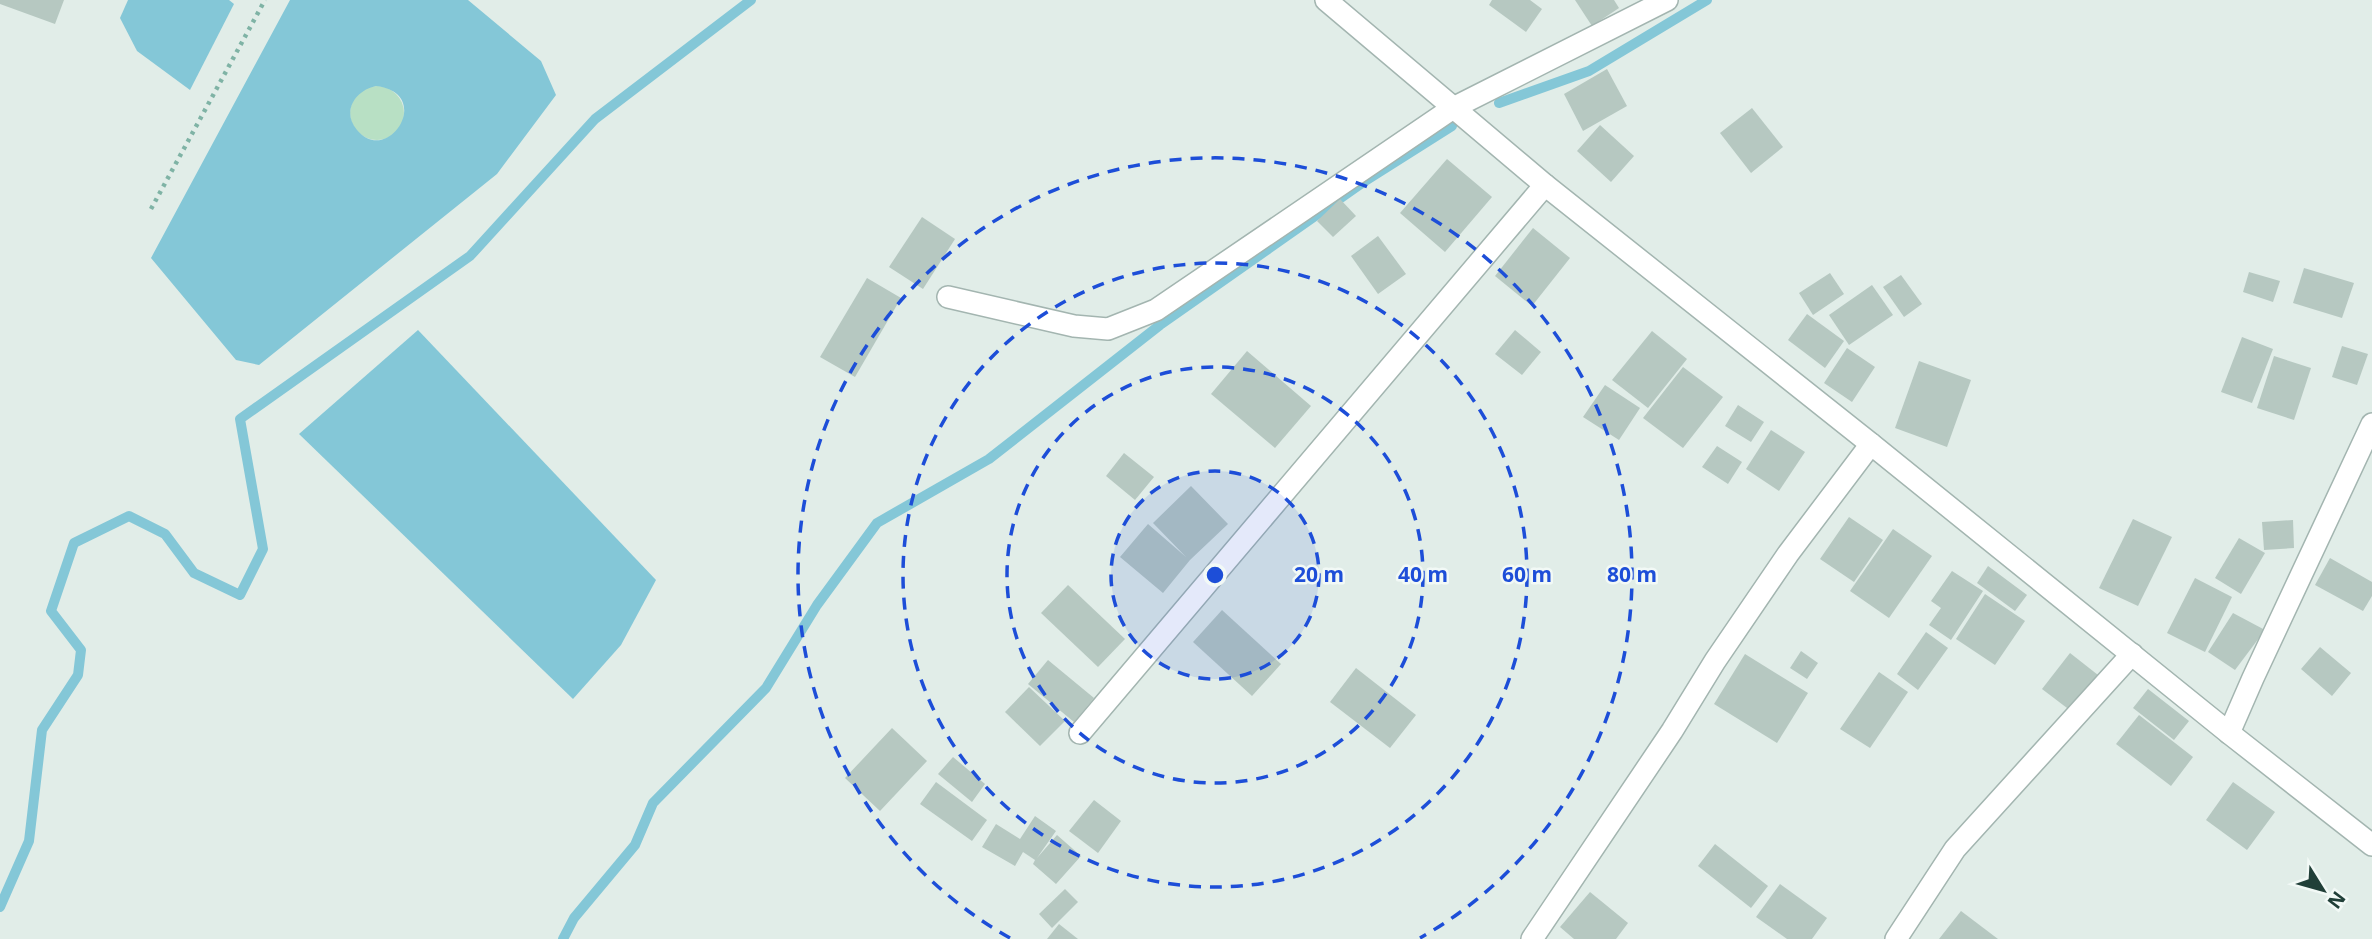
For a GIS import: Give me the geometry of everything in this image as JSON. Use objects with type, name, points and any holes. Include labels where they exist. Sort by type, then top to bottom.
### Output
[{"type":"street","points":[[1326,0],[1545,185],[2372,845]]},
{"type":"street","points":[[948,297],[1074,326],[1108,329],[1156,310],[1453,108],[1667,0]]},
{"type":"street","points":[[1080,733],[1545,185]]},
{"type":"street","points":[[2229,733],[2252,678],[2372,424]]},
{"type":"street","points":[[1532,939],[1759,597],[1871,444]]},
{"type":"street","points":[[1896,939],[1955,849],[2132,654]]},
{"type":"path","points":[[151,209],[265,0]]},
{"type":"green space","points":[[377,86],[396,94],[404,113],[396,132],[377,140],[358,132],[350,113],[358,94]]},
{"type":"water","points":[[128,0],[229,0],[234,4],[190,90],[137,51],[120,18]]},
{"type":"water","points":[[290,0],[468,0],[541,61],[556,95],[497,174],[259,365],[236,360],[151,258]],"holes":[[[376,86],[393,91],[402,101],[404,113],[400,125],[392,134],[381,140],[369,139],[352,123],[350,116],[353,102],[362,92]]]},
{"type":"water","points":[[418,330],[656,580],[621,645],[573,699],[299,434]]},
{"type":"building","points":[[0,0],[64,0],[55,24],[0,4]]},
{"type":"building","points":[[1492,0],[1530,0],[1542,9],[1526,32],[1489,5]]},
{"type":"building","points":[[1575,0],[1614,0],[1619,8],[1592,26]]},
{"type":"building","points":[[1607,69],[1627,106],[1583,131],[1564,94]]},
{"type":"building","points":[[1752,108],[1783,147],[1751,173],[1720,133]]},
{"type":"building","points":[[1600,125],[1634,156],[1611,182],[1577,151]]},
{"type":"building","points":[[1447,159],[1492,197],[1445,252],[1400,213]]},
{"type":"building","points":[[1340,199],[1356,216],[1333,237],[1317,221]]},
{"type":"building","points":[[922,217],[955,239],[923,289],[889,267]]},
{"type":"building","points":[[1533,228],[1570,258],[1532,306],[1495,276]]},
{"type":"building","points":[[1378,236],[1406,274],[1378,294],[1351,256]]},
{"type":"building","points":[[2304,268],[2354,283],[2342,318],[2293,303]]},
{"type":"building","points":[[2249,272],[2280,281],[2273,302],[2243,292]]},
{"type":"building","points":[[1830,273],[1844,294],[1813,315],[1799,293]]},
{"type":"building","points":[[1901,275],[1922,304],[1904,317],[1883,287]]},
{"type":"building","points":[[867,278],[901,298],[855,377],[820,357]]},
{"type":"building","points":[[1872,285],[1893,315],[1849,345],[1829,315]]},
{"type":"building","points":[[1807,314],[1844,341],[1825,368],[1788,340]]},
{"type":"building","points":[[1515,330],[1541,352],[1522,375],[1495,354]]},
{"type":"building","points":[[1652,331],[1687,359],[1648,408],[1612,380]]},
{"type":"building","points":[[2242,337],[2273,349],[2252,403],[2221,392]]},
{"type":"building","points":[[2342,346],[2368,354],[2357,385],[2332,377]]},
{"type":"building","points":[[1847,348],[1875,367],[1852,402],[1824,383]]},
{"type":"building","points":[[1247,351],[1311,406],[1275,448],[1211,394]]},
{"type":"building","points":[[2274,356],[2311,368],[2294,420],[2257,408]]},
{"type":"building","points":[[1919,361],[1971,380],[1947,447],[1895,428]]},
{"type":"building","points":[[1683,367],[1723,397],[1683,448],[1643,418]]},
{"type":"building","points":[[1605,385],[1640,408],[1619,440],[1583,417]]},
{"type":"building","points":[[1738,405],[1764,422],[1751,442],[1725,426]]},
{"type":"building","points":[[1771,430],[1805,452],[1779,491],[1746,469]]},
{"type":"building","points":[[1717,446],[1742,462],[1728,484],[1702,467]]},
{"type":"building","points":[[1124,453],[1154,477],[1135,500],[1106,476]]},
{"type":"building","points":[[1191,486],[1228,524],[1190,560],[1163,593],[1120,557],[1148,524],[1186,557],[1153,523]]},
{"type":"building","points":[[1849,517],[1883,540],[1854,582],[1820,559]]},
{"type":"building","points":[[2133,519],[2172,537],[2138,606],[2099,588]]},
{"type":"building","points":[[2293,520],[2294,548],[2264,550],[2262,522]]},
{"type":"building","points":[[1893,529],[1932,556],[1889,618],[1850,591]]},
{"type":"building","points":[[2239,538],[2265,553],[2241,594],[2215,578]]},
{"type":"building","points":[[2330,558],[2372,582],[2372,596],[2363,611],[2315,585]]},
{"type":"building","points":[[1988,566],[2027,595],[2015,611],[1977,583]]},
{"type":"building","points":[[1952,571],[1983,591],[1951,640],[1929,625],[1941,608],[1931,601]]},
{"type":"building","points":[[2195,578],[2232,597],[2205,652],[2167,633]]},
{"type":"building","points":[[1068,585],[1125,639],[1098,667],[1041,613]]},
{"type":"building","points":[[1985,594],[2025,621],[1995,665],[1956,639]]},
{"type":"building","points":[[1222,610],[1281,664],[1252,696],[1193,642]]},
{"type":"building","points":[[2233,613],[2265,630],[2235,670],[2208,652]]},
{"type":"building","points":[[1926,632],[1948,648],[1918,690],[1897,674]]},
{"type":"building","points":[[2320,647],[2351,673],[2332,696],[2301,669]]},
{"type":"building","points":[[1801,651],[1818,663],[1807,679],[1790,668]]},
{"type":"building","points":[[2070,653],[2098,675],[2071,711],[2042,689]]},
{"type":"building","points":[[1745,654],[1808,693],[1777,743],[1714,704]]},
{"type":"building","points":[[1048,660],[1094,698],[1074,722],[1028,684]]},
{"type":"building","points":[[1356,668],[1416,715],[1390,748],[1330,702]]},
{"type":"building","points":[[1879,672],[1908,692],[1870,748],[1840,729]]},
{"type":"building","points":[[1029,687],[1065,721],[1040,746],[1005,712]]},
{"type":"building","points":[[2148,689],[2189,721],[2174,740],[2133,708]]},
{"type":"building","points":[[2139,715],[2193,757],[2171,786],[2116,744]]},
{"type":"building","points":[[892,728],[927,761],[880,811],[845,778]]},
{"type":"building","points":[[953,757],[985,784],[972,802],[938,774]]},
{"type":"building","points":[[936,782],[987,820],[972,841],[920,804]]},
{"type":"building","points":[[2233,782],[2275,812],[2247,850],[2206,820]]},
{"type":"building","points":[[1094,800],[1121,821],[1098,853],[1069,831]]},
{"type":"building","points":[[1035,816],[1056,831],[1037,858],[1057,835],[1081,856],[1056,884],[1033,864],[1035,860],[1023,852],[1015,866],[982,847],[996,824],[1020,839]]},
{"type":"building","points":[[1715,844],[1768,886],[1751,908],[1698,866]]},
{"type":"building","points":[[1780,884],[1827,918],[1812,939],[1787,939],[1756,917]]},
{"type":"building","points":[[1065,889],[1078,902],[1052,928],[1039,914]]},
{"type":"building","points":[[1590,892],[1628,923],[1616,939],[1574,939],[1560,927]]},
{"type":"building","points":[[1961,911],[1998,939],[1939,939]]},
{"type":"building","points":[[1059,924],[1078,939],[1047,939]]},
{"type":"waterway","points":[[0,907],[29,841],[42,730],[78,675],[81,650],[51,611],[74,543],[129,516],[165,534],[194,573],[240,595],[263,549],[240,419],[470,256],[595,119],[751,0]]},
{"type":"waterway","points":[[1499,103],[1589,71],[1707,0]]},
{"type":"waterway","points":[[563,939],[574,918],[635,845],[653,803],[766,688],[817,605],[877,523],[989,459],[1160,325],[1365,181],[1452,126]]}]
